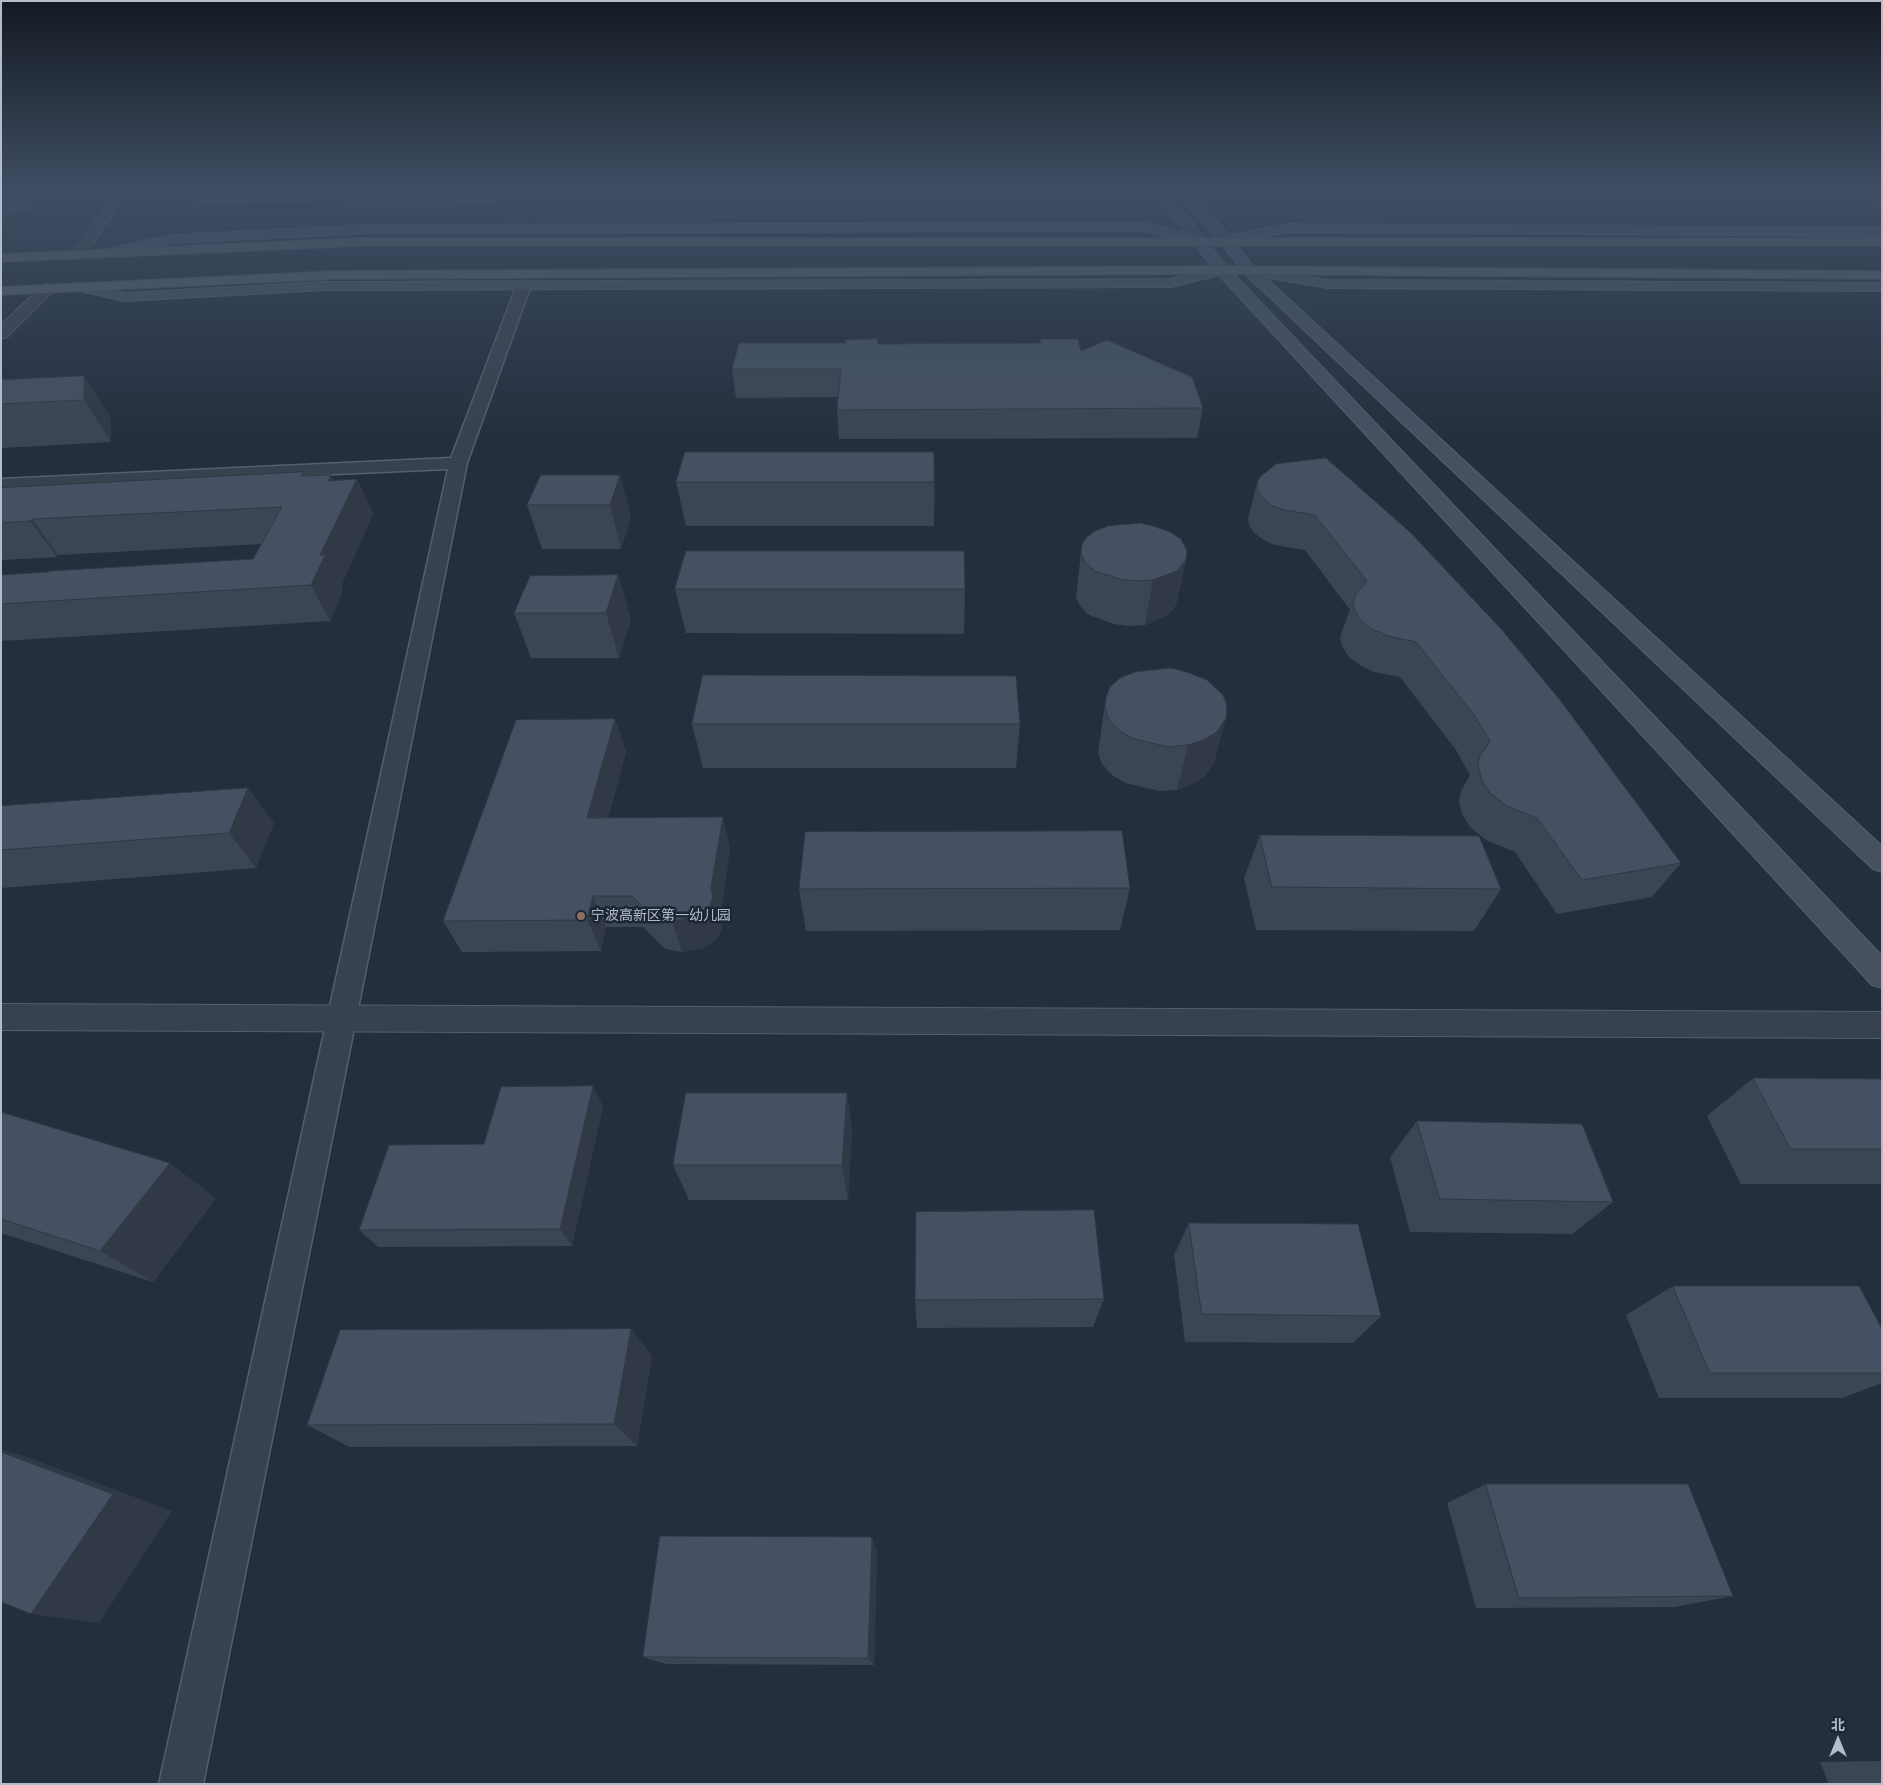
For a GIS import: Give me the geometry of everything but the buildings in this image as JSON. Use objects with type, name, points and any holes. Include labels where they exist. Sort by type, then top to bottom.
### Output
[{"type":"main road","points":[[1,291],[336,275],[460,274]]},
{"type":"main road","points":[[80,287],[125,297],[325,286],[1171,282],[1204,274]]},
{"type":"main road","points":[[1226,274],[1882,976]]},
{"type":"main road","points":[[1254,274],[1882,862]]},
{"type":"main road","points":[[1273,274],[1328,284],[1882,288]]},
{"type":"street","points":[[180,1784],[458,463],[524,285]]},
{"type":"street","points":[[1,334],[48,288]]},
{"type":"street","points":[[1,484],[458,463]]},
{"type":"street","points":[[1,1017],[1882,1025]]},
{"type":"place","name":"宁波高新区第一幼儿园","points":[[581,916]]}]
